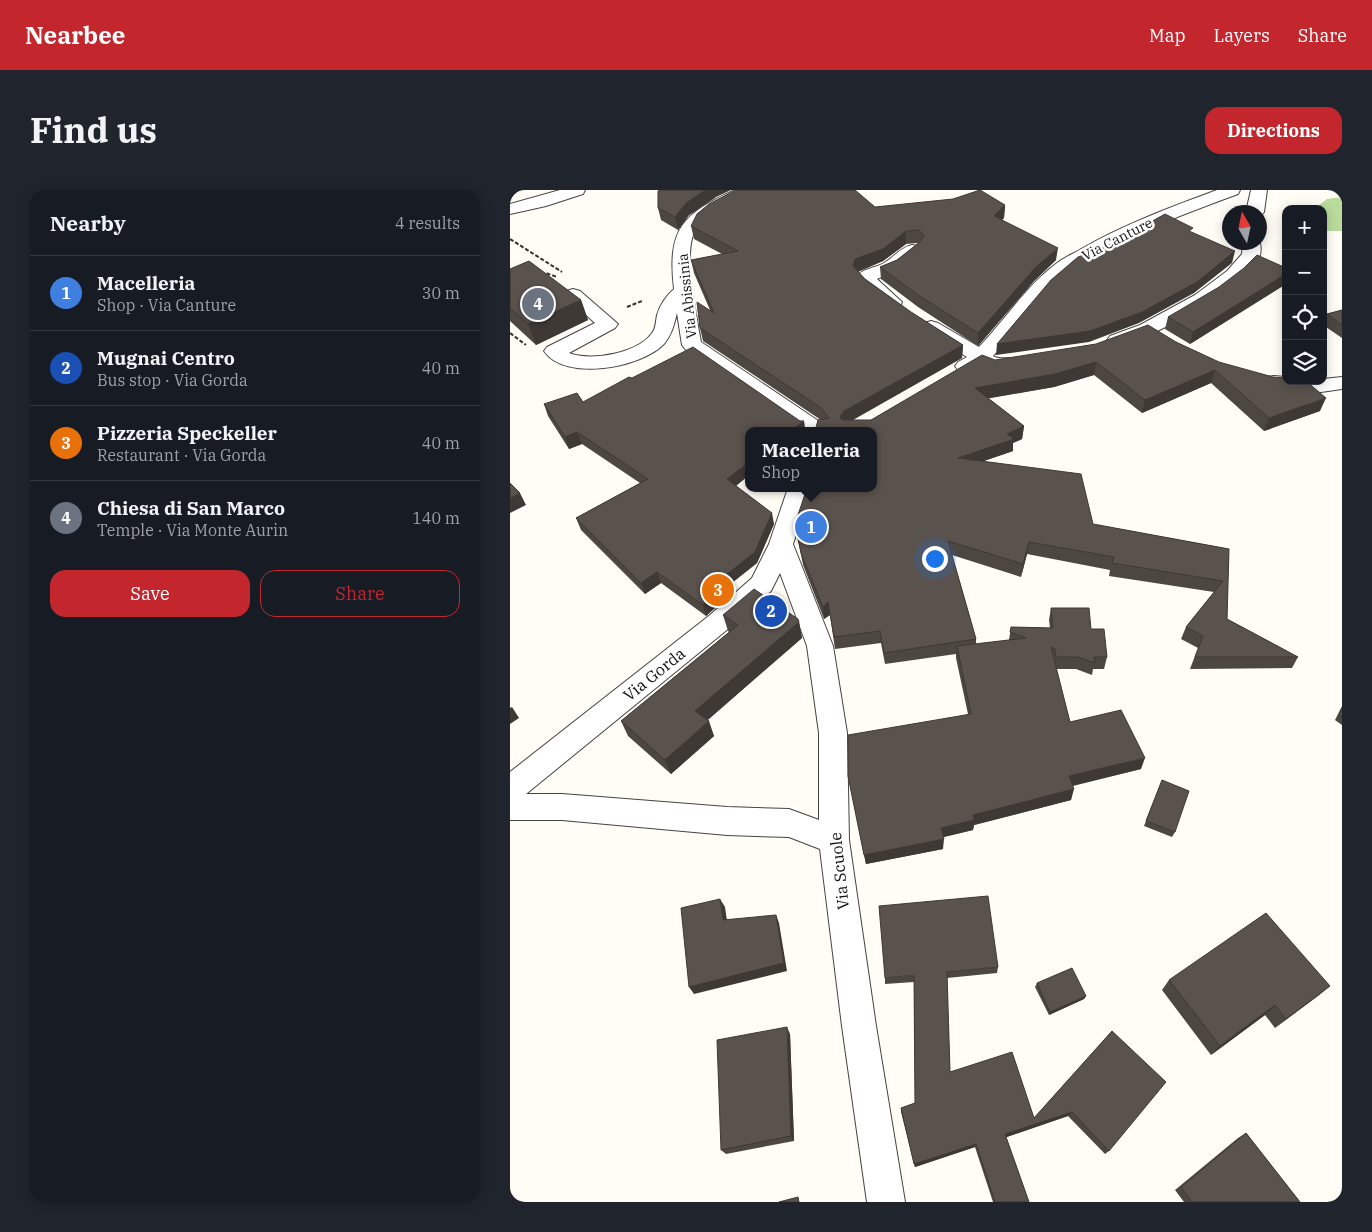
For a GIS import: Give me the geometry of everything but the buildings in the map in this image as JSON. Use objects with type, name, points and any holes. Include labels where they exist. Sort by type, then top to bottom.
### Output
[{"type":"street","points":[[510,209],[577,190]]},
{"type":"street","name":"Via Abissinia","points":[[749,190],[727,199],[689,226],[680,254],[692,345],[812,427]]},
{"type":"street","name":"Via Canture","points":[[947,377],[980,358],[1003,334],[1027,302],[1063,267],[1108,241],[1170,213],[1232,190]]},
{"type":"street","points":[[1256,205],[1259,190]]},
{"type":"street","points":[[913,249],[890,267],[864,278],[896,304],[994,365],[1030,360]]},
{"type":"street","points":[[1102,345],[1147,329],[1202,298],[1233,275],[1251,255],[1251,250]]},
{"type":"street","points":[[573,295],[608,324],[554,351],[564,359],[580,362],[600,362],[623,358],[640,352],[654,342],[664,329],[668,310],[674,297],[684,290]]},
{"type":"street","points":[[1147,329],[1169,342]]},
{"type":"street","points":[[1259,380],[1321,386],[1342,383]]},
{"type":"street","points":[[781,544],[799,492]]},
{"type":"street","name":"Via Gorda","points":[[510,789],[719,622],[762,584],[781,544]]},
{"type":"street","name":"Via Scuole","points":[[781,544],[820,646],[833,733],[834,840],[859,1026],[886,1202]]},
{"type":"street","points":[[510,807],[562,807],[727,821],[789,823],[834,840]]},
{"type":"path","points":[[510,240],[567,275]]},
{"type":"path","points":[[538,276],[546,273],[556,276],[573,295]]},
{"type":"green space","points":[[1342,197],[1342,231],[1327,231],[1327,205],[1319,205],[1327,199]]},
{"type":"place","name":"Chiesa di San Marco","points":[[538,304]]},
{"type":"place","name":"Macelleria","points":[[811,527]]},
{"type":"place","name":"Pizzeria Speckeller","points":[[718,590]]},
{"type":"place","name":"Mugnai Centro","points":[[771,611]]}]
